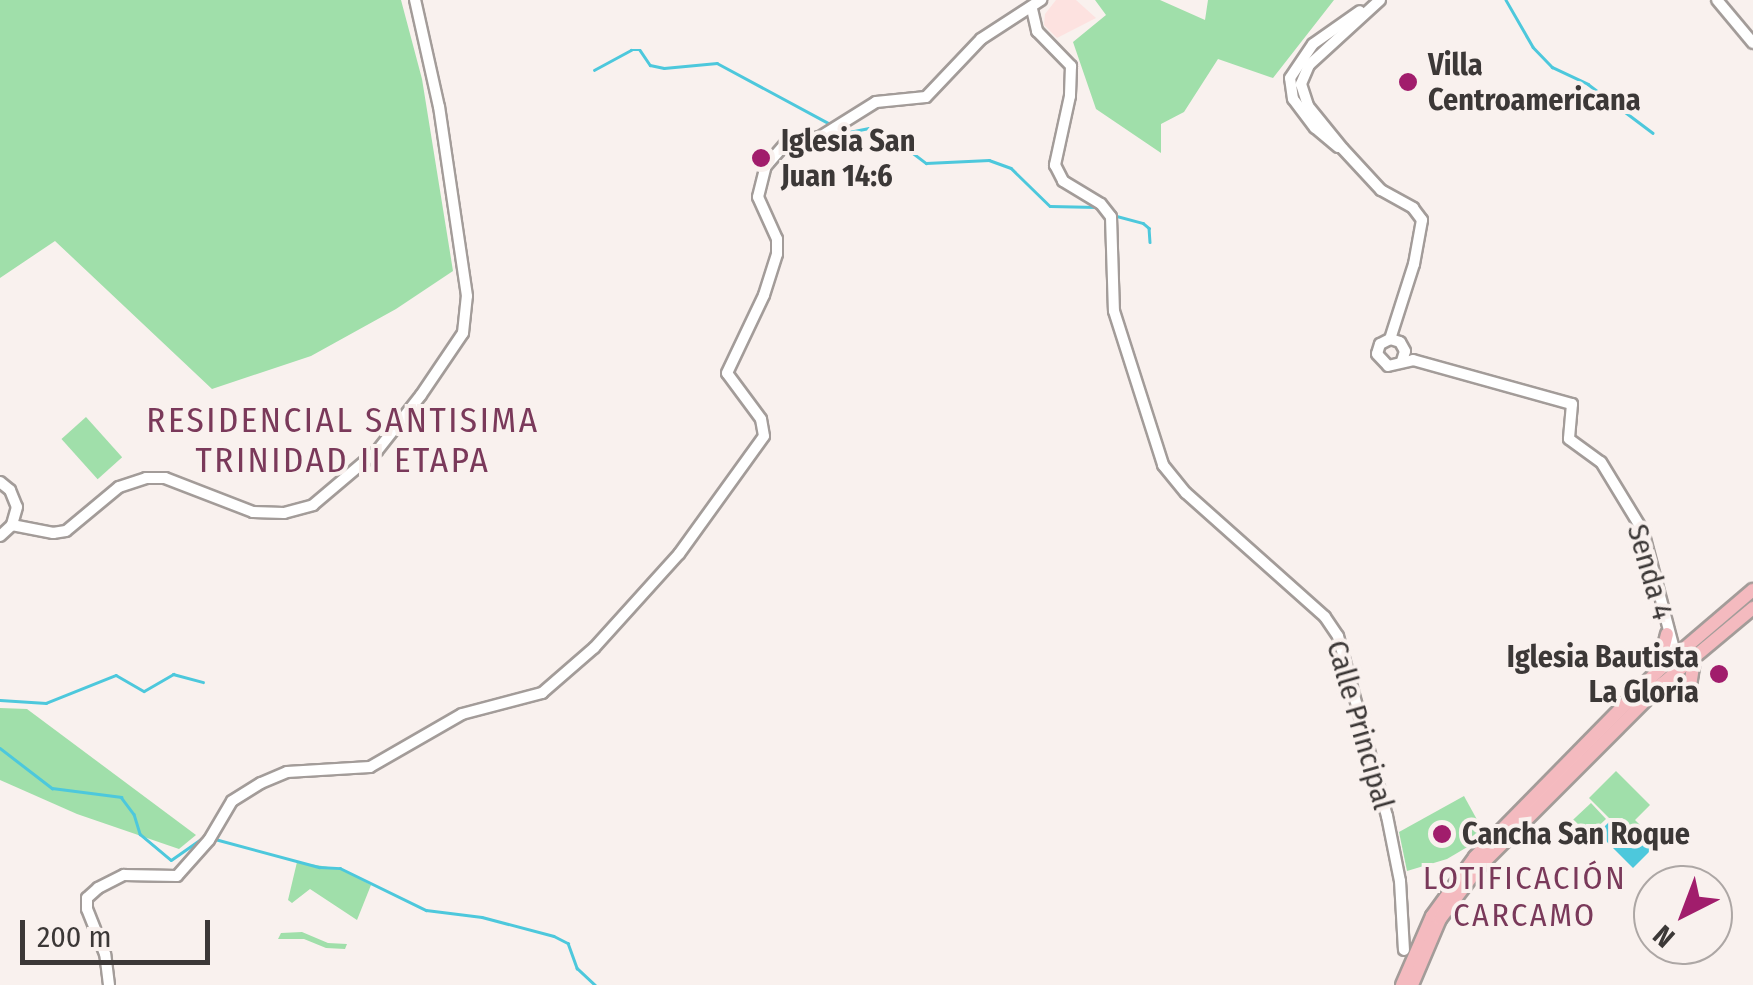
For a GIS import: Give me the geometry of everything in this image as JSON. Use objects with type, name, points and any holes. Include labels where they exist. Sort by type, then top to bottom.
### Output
[{"type":"highway","points":[[1660,678],[1690,686],[1694,648],[1753,590]]},
{"type":"highway","points":[[1402,985],[1427,925],[1465,869],[1678,661],[1753,608]]},
{"type":"highway","points":[[1412,985],[1434,931],[1472,875],[1660,678],[1668,636],[1694,648]]},
{"type":"street","points":[[12,525],[53,534],[66,532],[119,487],[146,478],[164,478],[253,512],[284,512],[313,505],[369,460],[422,394],[463,333],[467,296],[440,107],[415,0]]},
{"type":"street","points":[[109,985],[105,954],[86,910],[89,895],[124,876],[176,876],[208,840],[232,801],[261,783],[288,772],[361,770],[462,714],[534,696],[565,677],[679,554],[764,436],[761,420],[726,373],[765,291],[777,254],[777,239],[758,196],[766,166],[786,143],[825,135],[876,102],[926,98],[982,39],[1042,0]]},
{"type":"street","points":[[1319,124],[1293,100],[1292,71],[1326,32],[1372,0]]},
{"type":"street","points":[[1319,124],[1302,96],[1303,74],[1380,0]]},
{"type":"street","points":[[1718,0],[1753,43]]},
{"type":"street","name":"Calle Principal","points":[[1032,9],[1037,31],[1071,66],[1070,96],[1055,165],[1064,180],[1102,204],[1111,218],[1114,311],[1168,474],[1325,618],[1338,636],[1387,816],[1400,881],[1404,950]]},
{"type":"street","name":"Senda 4","points":[[1319,124],[1382,190],[1413,208],[1422,220],[1401,347],[1569,402],[1574,407],[1569,439],[1601,462],[1643,530],[1668,636],[1678,661]]},
{"type":"street","points":[[0,482],[14,498],[12,525],[0,536]]},
{"type":"shaded area","points":[[1056,0],[1076,0],[1096,18],[1057,38],[1044,25],[1045,14]]},
{"type":"green space","points":[[0,0],[401,0],[422,79],[453,271],[396,309],[311,356],[212,389],[55,241],[0,278]]},
{"type":"green space","points":[[1095,0],[1160,0],[1205,20],[1208,0],[1334,0],[1273,78],[1218,59],[1184,112],[1161,124],[1161,153],[1096,109],[1073,42],[1106,15]]},
{"type":"green space","points":[[86,417],[122,457],[98,479],[61,439]]},
{"type":"green space","points":[[0,708],[27,709],[196,835],[179,849],[77,814],[0,780]]},
{"type":"green space","points":[[1616,771],[1650,805],[1635,820],[1659,844],[1654,849],[1622,818],[1612,821],[1589,798]]},
{"type":"green space","name":"Cancha San Roque","points":[[1464,796],[1486,836],[1447,859],[1407,871],[1399,832]]},
{"type":"green space","points":[[1591,803],[1606,819],[1576,847],[1561,831]]},
{"type":"green space","points":[[297,862],[341,869],[371,885],[357,920],[310,889],[292,903],[288,900]]},
{"type":"green space","points":[[302,932],[328,943],[347,944],[345,949],[326,948],[304,939],[278,939],[281,933]]},
{"type":"water","points":[[1621,819],[1652,849],[1633,868],[1598,833],[1609,822]]},
{"type":"waterway","points":[[1506,0],[1533,47],[1552,67],[1588,84],[1653,133]]},
{"type":"waterway","points":[[594,70],[631,50],[640,50],[650,65],[664,68],[717,63],[832,125]]},
{"type":"waterway","points":[[849,132],[869,128],[888,134],[926,163],[989,160],[1011,168],[1050,206],[1097,207]]},
{"type":"waterway","points":[[1113,215],[1143,223],[1149,228],[1150,242]]},
{"type":"waterway","points":[[0,700],[46,703],[116,675],[144,691],[173,674],[203,682]]},
{"type":"waterway","points":[[0,748],[52,788],[121,797],[134,814],[140,834],[171,860],[204,837]]},
{"type":"waterway","points":[[215,839],[319,867],[340,868],[426,910],[482,917],[554,936],[568,943],[577,968],[595,985]]},
{"type":"place","name":"Villa Centroamericana","points":[[1408,82]]},
{"type":"place","name":"Iglesia San Juan 14:6","points":[[761,158]]},
{"type":"place","name":"Iglesia Bautista La Gloria","points":[[1719,674]]},
{"type":"place","name":"Cancha San Roque","points":[[1442,834]]},
{"type":"district","name":"RESIDENCIAL SANTISIMA TRINIDAD II ETAPA","points":[[343,440]]},
{"type":"district","name":"LOTIFICACIÓN CARCAMO","points":[[1525,898]]}]
